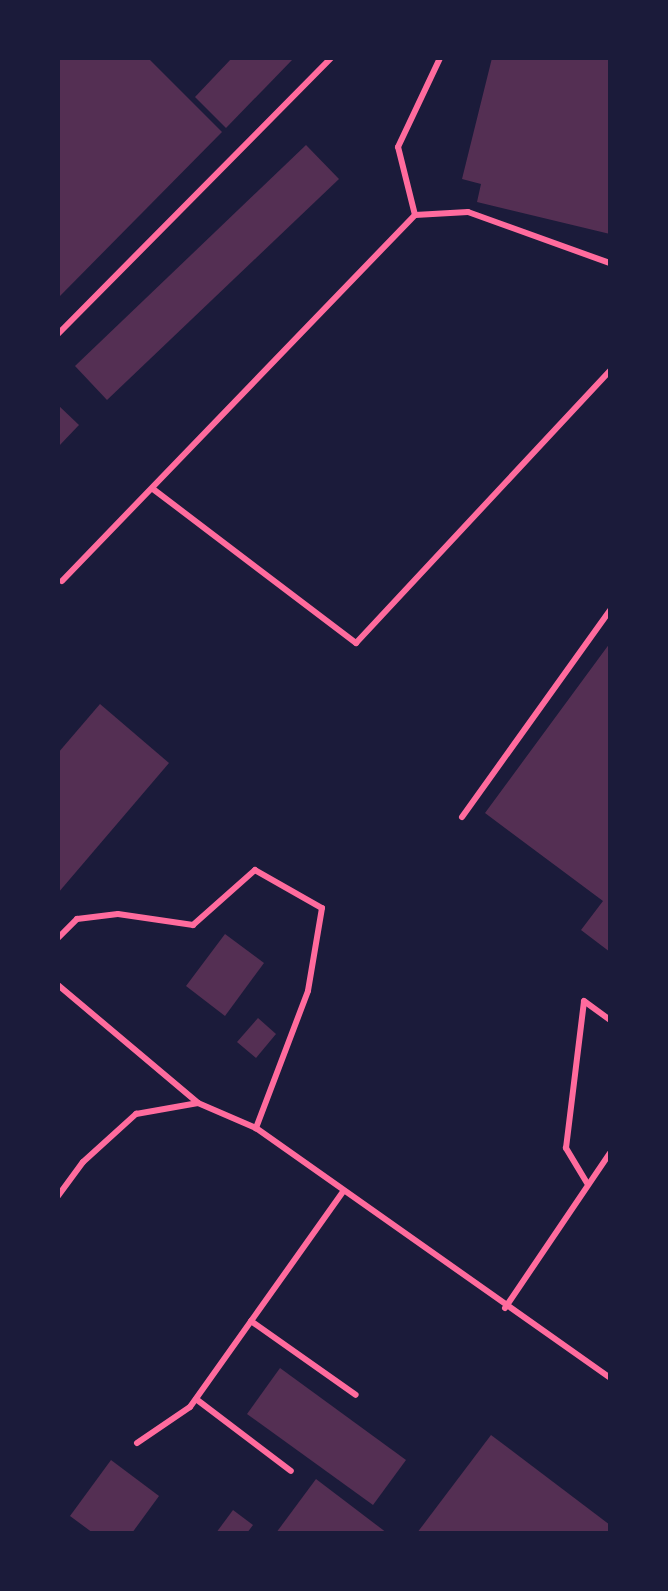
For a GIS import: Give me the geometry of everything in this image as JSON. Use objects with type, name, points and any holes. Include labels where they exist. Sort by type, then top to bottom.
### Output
[{"type":"lane","points":[[58,334],[331,58]]},
{"type":"lane","points":[[415,215],[398,147],[440,58]]},
{"type":"lane","points":[[62,581],[415,215],[468,212],[610,263]]},
{"type":"lane","points":[[153,489],[356,643],[610,371]]},
{"type":"lane","points":[[462,817],[610,610]]},
{"type":"lane","points":[[58,938],[77,919],[118,914],[193,925],[255,870],[322,908],[308,991],[256,1128]]},
{"type":"lane","points":[[58,985],[198,1103],[256,1128],[505,1308],[610,1378]]},
{"type":"lane","points":[[587,1183],[566,1148],[584,1001],[610,1020]]},
{"type":"lane","points":[[58,1196],[83,1162],[136,1114],[198,1103]]},
{"type":"lane","points":[[505,1308],[610,1153]]},
{"type":"lane","points":[[137,1443],[196,1399],[343,1192]]},
{"type":"lane","points":[[251,1321],[356,1395]]},
{"type":"lane","points":[[196,1399],[291,1471]]},
{"type":"building","points":[[58,58],[148,58],[222,132],[58,298]]},
{"type":"building","points":[[232,58],[294,58],[226,128],[195,97]]},
{"type":"building","points":[[492,58],[610,58],[610,234],[477,202],[481,184],[462,179]]},
{"type":"building","points":[[306,145],[339,179],[107,400],[75,366]]},
{"type":"building","points":[[58,405],[79,425],[58,447]]},
{"type":"building","points":[[610,643],[610,952],[581,930],[603,901],[485,813]]},
{"type":"building","points":[[100,704],[169,763],[58,893],[58,753]]},
{"type":"building","points":[[225,934],[264,963],[225,1016],[186,986]]},
{"type":"building","points":[[258,1018],[276,1034],[256,1058],[237,1042]]},
{"type":"building","points":[[280,1368],[406,1460],[373,1505],[247,1414]]},
{"type":"building","points":[[491,1435],[610,1525],[610,1533],[417,1533]]},
{"type":"building","points":[[111,1460],[159,1496],[132,1533],[93,1533],[70,1516]]},
{"type":"building","points":[[316,1479],[387,1533],[276,1533]]},
{"type":"building","points":[[233,1510],[253,1525],[247,1533],[216,1533]]}]
